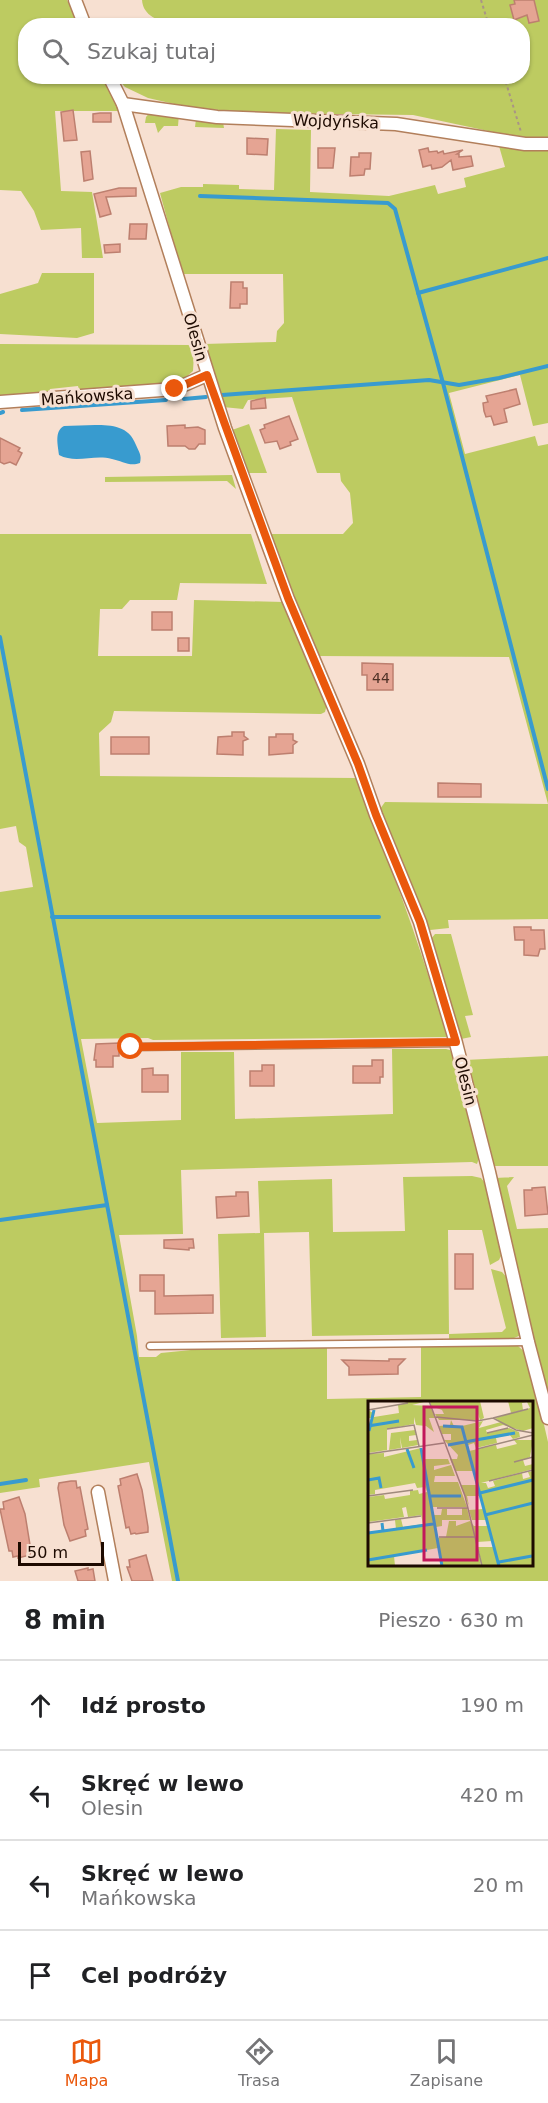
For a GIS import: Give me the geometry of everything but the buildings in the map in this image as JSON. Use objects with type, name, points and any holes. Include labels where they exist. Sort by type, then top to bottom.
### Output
[{"type":"street","points":[[75,0],[82,18]]},
{"type":"street","name":"Olesin","points":[[114,84],[123,104],[178,273],[207,375],[288,598],[358,764],[376,815],[420,922],[456,1042],[528,1342],[546,1402],[548,1418]]},
{"type":"street","name":"Wojdyńska","points":[[123,104],[217,117],[396,124],[525,144],[548,144]]},
{"type":"street","name":"Mańkowska","points":[[0,402],[175,389],[207,375]]},
{"type":"street","points":[[98,1492],[115,1581]]},
{"type":"lane","points":[[131,1047],[456,1042]]},
{"type":"lane","points":[[150,1346],[528,1342]]},
{"type":"path","points":[[481,0],[487,18]]},
{"type":"path","points":[[506,84],[525,144]]},
{"type":"green space","points":[[0,0],[67,0],[76,18],[18,18],[18,84],[106,84],[119,111],[55,111],[61,191],[92,192],[103,258],[82,258],[81,228],[41,230],[34,211],[21,191],[0,190]]},
{"type":"green space","points":[[142,0],[548,0],[548,138],[537,139],[493,132],[413,115],[246,113],[183,106],[148,98],[122,84],[530,84],[530,18],[154,18],[143,6]]},
{"type":"green space","points":[[152,110],[179,114],[178,126],[164,126],[158,133],[155,123],[145,123],[146,117]]},
{"type":"green space","points":[[196,119],[223,122],[224,128],[195,127]]},
{"type":"green space","points":[[276,129],[311,130],[310,192],[389,196],[435,185],[438,194],[466,187],[464,178],[505,167],[499,146],[548,151],[548,423],[533,426],[520,375],[449,393],[465,454],[535,436],[538,446],[548,444],[548,804],[509,657],[317,656],[271,534],[343,534],[353,523],[350,493],[341,481],[340,473],[317,473],[292,397],[248,400],[243,409],[223,407],[204,344],[276,342],[277,331],[284,323],[283,274],[182,274],[160,193],[181,187],[203,187],[203,184],[239,185],[239,189],[274,190]]},
{"type":"green space","points":[[42,273],[94,273],[94,333],[77,338],[0,334],[0,294],[38,283]]},
{"type":"green space","points":[[0,344],[192,345],[193,371],[184,379],[170,384],[79,391],[78,386],[50,389],[49,392],[0,396]]},
{"type":"green space","points":[[249,424],[267,473],[249,473],[232,430]]},
{"type":"green space","points":[[232,475],[236,489],[227,481],[105,482],[105,477]]},
{"type":"green space","points":[[0,534],[251,534],[267,584],[180,583],[177,600],[130,600],[122,609],[100,609],[98,656],[192,656],[194,600],[284,602],[327,704],[325,712],[321,714],[114,711],[111,722],[99,733],[100,776],[356,778],[405,906],[447,1037],[81,1039],[97,1123],[181,1120],[181,1052],[234,1052],[235,1119],[393,1114],[392,1049],[446,1049],[450,1050],[453,1056],[479,1158],[477,1164],[472,1162],[181,1170],[183,1234],[119,1235],[139,1357],[156,1357],[161,1353],[211,1348],[327,1348],[327,1399],[421,1397],[421,1345],[507,1344],[518,1346],[528,1355],[548,1442],[548,1581],[172,1581],[149,1462],[39,1479],[40,1487],[0,1493],[0,892],[33,887],[26,847],[19,842],[16,826],[0,829]]},
{"type":"green space","points":[[385,802],[548,804],[548,919],[448,920],[449,928],[430,930],[424,926],[380,809]]},
{"type":"green space","points":[[435,934],[451,934],[473,1015],[465,1016],[471,1037],[461,1039],[431,944],[431,939]]},
{"type":"green space","points":[[548,1056],[548,1166],[493,1166],[465,1060]]},
{"type":"green space","points":[[472,1176],[481,1178],[485,1183],[501,1256],[499,1260],[490,1265],[482,1230],[448,1230],[449,1334],[312,1336],[309,1232],[264,1233],[266,1337],[221,1338],[218,1234],[260,1233],[258,1181],[332,1179],[333,1232],[405,1231],[403,1177]]},
{"type":"green space","points":[[514,1177],[507,1186],[517,1229],[548,1228],[548,1392],[495,1178]]},
{"type":"green space","points":[[491,1269],[502,1272],[508,1279],[520,1330],[519,1336],[449,1340],[449,1334],[502,1332],[506,1328]]},
{"type":"water","points":[[114,426],[129,434],[140,454],[140,463],[129,464],[105,458],[72,459],[59,455],[57,439],[61,428]]},
{"type":"waterway","points":[[200,196],[388,203],[395,209],[443,383],[548,789]]},
{"type":"waterway","points":[[418,293],[548,258]]},
{"type":"waterway","points":[[222,395],[429,380],[459,385],[548,366]]},
{"type":"waterway","points":[[184,399],[206,397]]},
{"type":"waterway","points":[[22,410],[166,400]]},
{"type":"waterway","points":[[0,637],[178,1581]]},
{"type":"waterway","points":[[52,917],[379,917]]},
{"type":"waterway","points":[[0,1220],[107,1205]]},
{"type":"waterway","points":[[0,1484],[26,1480]]},
{"type":"route","points":[[131,1047],[456,1042],[420,922],[376,815],[358,764],[288,598],[207,375],[175,389]]}]
